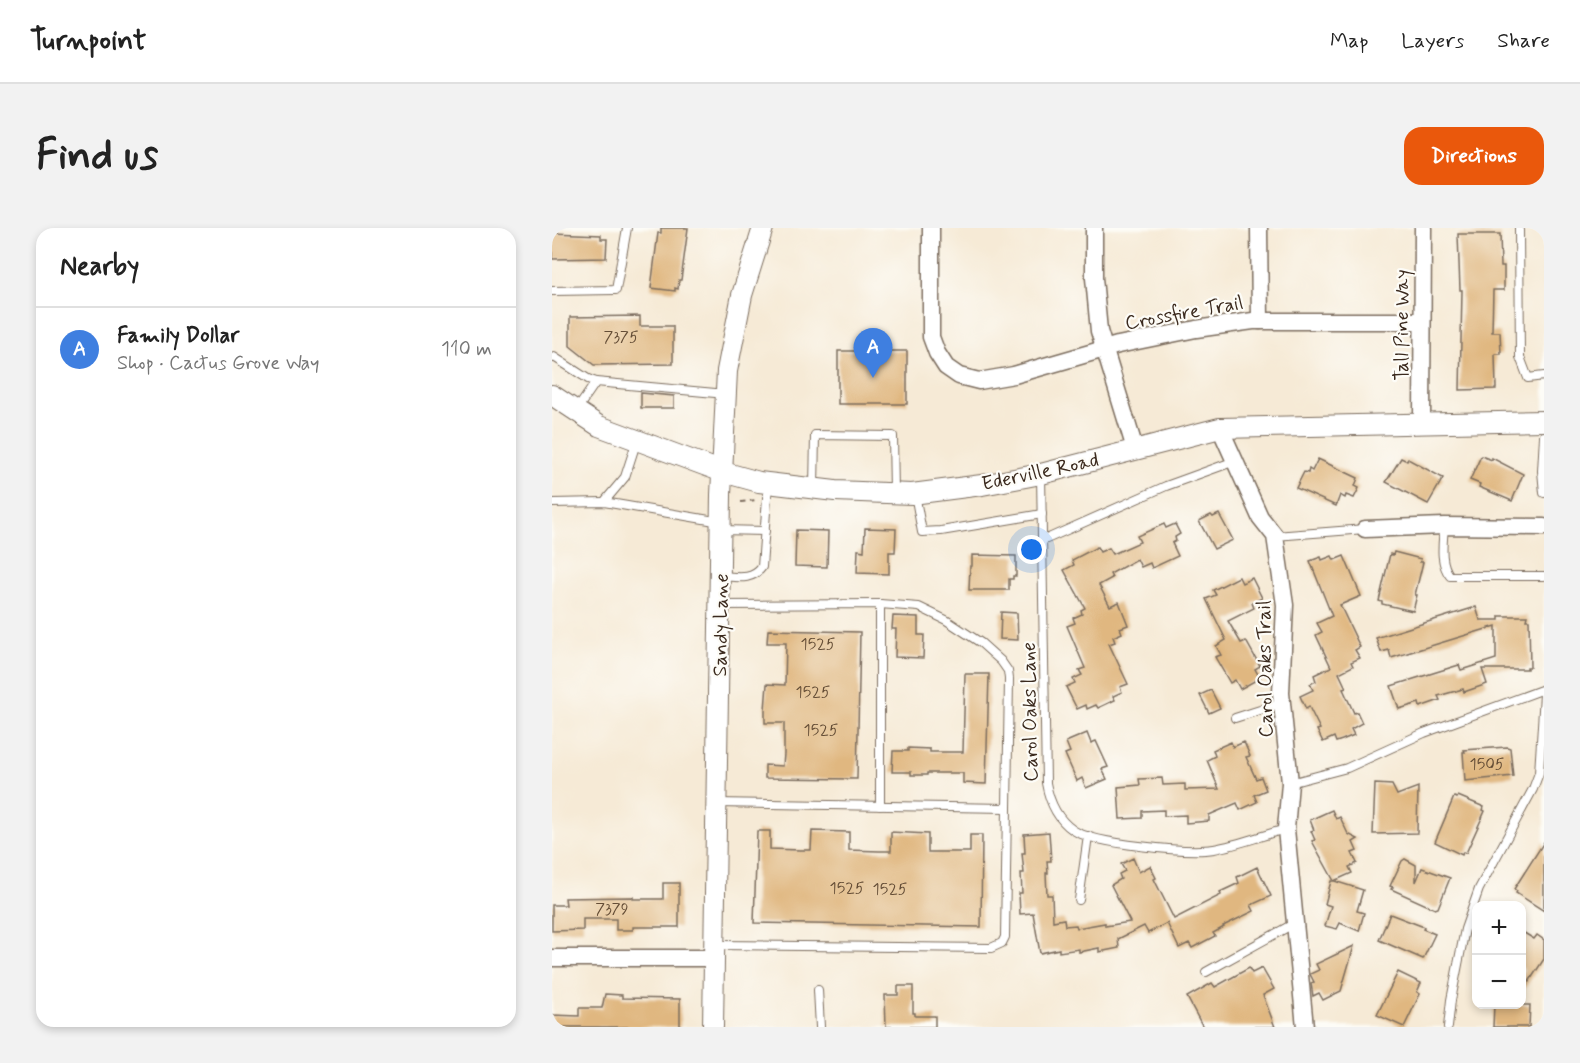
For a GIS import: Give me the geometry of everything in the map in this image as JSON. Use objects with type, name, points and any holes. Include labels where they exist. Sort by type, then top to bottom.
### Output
[{"type":"street","name":"Sandy Lane","points":[[713,1027],[726,394],[742,296],[763,228]]},
{"type":"street","name":"Crossfire Trail","points":[[931,228],[931,337],[946,367],[958,376],[979,381],[1014,375],[1104,349],[1196,329],[1260,321],[1422,321]]},
{"type":"street","points":[[1094,228],[1096,311],[1104,349],[1135,449]]},
{"type":"street","points":[[1258,228],[1260,321]]},
{"type":"street","name":"Tall Pine Way","points":[[1422,423],[1423,228]]},
{"type":"street","name":"Ederville Road","points":[[552,395],[599,426],[723,472],[768,483],[915,494],[1041,474],[1220,428],[1544,421]]},
{"type":"street","name":"Carol Oaks Trail","points":[[1220,428],[1260,517],[1275,536],[1286,605],[1282,703],[1290,783],[1286,829],[1305,1027]]},
{"type":"street","points":[[1365,529],[1444,526],[1544,527]]},
{"type":"street","points":[[552,958],[714,951]]},
{"type":"lane","points":[[552,291],[616,290],[627,228]]},
{"type":"lane","points":[[1519,228],[1520,357],[1528,378],[1544,376]]},
{"type":"lane","points":[[552,358],[554,357],[596,382],[726,394]]},
{"type":"lane","points":[[576,411],[596,382]]},
{"type":"lane","points":[[814,488],[815,435],[893,436],[894,493]]},
{"type":"lane","points":[[1544,436],[1542,471],[1544,493]]},
{"type":"lane","points":[[604,502],[625,477],[637,440]]},
{"type":"lane","points":[[1042,541],[1166,486],[1235,461]]},
{"type":"lane","name":"Carol Oaks Lane","points":[[1041,474],[1046,783],[1049,800],[1060,816],[1073,830],[1098,840],[1146,848],[1213,849],[1286,829]]},
{"type":"lane","points":[[721,576],[749,577],[762,567],[768,483]]},
{"type":"lane","points":[[915,494],[922,532],[941,531],[1042,514]]},
{"type":"lane","points":[[552,503],[604,502],[722,526],[765,531]]},
{"type":"lane","points":[[1444,526],[1444,569],[1450,576],[1544,576]]},
{"type":"lane","points":[[1275,536],[1365,529]]},
{"type":"lane","points":[[714,951],[997,946],[1005,937],[1009,680],[1008,671],[1001,661],[981,643],[946,620],[919,607],[880,604],[720,605]]},
{"type":"lane","points":[[880,604],[880,806]]},
{"type":"lane","points":[[1290,783],[1347,768],[1424,733],[1544,689]]},
{"type":"lane","points":[[1448,1027],[1465,929],[1475,899],[1533,789],[1539,773],[1544,694]]},
{"type":"lane","points":[[1235,718],[1282,703]]},
{"type":"lane","points":[[717,803],[1006,808]]},
{"type":"lane","points":[[1079,900],[1088,836]]},
{"type":"lane","points":[[1206,972],[1295,923]]},
{"type":"lane","points":[[818,990],[820,1027]]},
{"type":"path","points":[[741,502],[756,500]]},
{"type":"building","points":[[661,228],[688,228],[681,280],[675,291],[651,288],[658,233],[661,233]]},
{"type":"building","points":[[552,233],[601,235],[601,239],[607,239],[606,258],[552,259]]},
{"type":"building","points":[[1458,234],[1500,234],[1504,290],[1493,290],[1492,332],[1500,332],[1501,354],[1495,354],[1496,389],[1460,390],[1462,290],[1460,290]]},
{"type":"building","points":[[640,316],[640,326],[673,326],[673,364],[594,365],[570,346],[570,317]]},
{"type":"building","points":[[838,351],[907,351],[907,404],[838,404]]},
{"type":"building","points":[[641,393],[674,396],[674,408],[641,408]]},
{"type":"building","points":[[1481,456],[1492,460],[1492,458],[1523,474],[1512,501],[1479,487],[1480,484],[1470,480]]},
{"type":"building","points":[[1401,458],[1407,461],[1408,459],[1443,478],[1428,504],[1386,482]]},
{"type":"building","points":[[1318,459],[1358,478],[1355,486],[1359,488],[1354,498],[1346,495],[1345,498],[1340,495],[1336,506],[1296,488],[1304,472],[1308,473],[1309,469],[1312,471]]},
{"type":"building","points":[[1219,514],[1233,540],[1214,549],[1199,521]]},
{"type":"building","points":[[1164,524],[1166,528],[1175,524],[1180,534],[1172,543],[1178,556],[1152,568],[1150,563],[1141,567],[1137,559],[1110,574],[1112,578],[1099,585],[1110,606],[1119,602],[1128,625],[1120,628],[1122,633],[1113,637],[1115,642],[1109,644],[1128,684],[1120,687],[1122,692],[1113,696],[1115,700],[1098,708],[1096,705],[1087,709],[1086,705],[1077,709],[1066,687],[1075,683],[1073,679],[1082,675],[1079,670],[1085,668],[1067,626],[1075,623],[1073,618],[1082,614],[1081,610],[1085,608],[1064,570],[1074,565],[1072,560],[1097,547],[1100,552],[1109,548],[1113,554],[1140,542],[1137,536]]},
{"type":"building","points":[[865,528],[896,529],[895,552],[889,552],[889,574],[857,573],[858,550],[864,551]]},
{"type":"building","points":[[796,530],[828,531],[827,567],[795,566]]},
{"type":"building","points":[[1394,552],[1421,559],[1420,562],[1423,562],[1413,611],[1382,604],[1379,601],[1390,554],[1393,555]]},
{"type":"building","points":[[972,555],[1016,556],[1016,576],[1009,579],[1009,590],[969,590]]},
{"type":"building","points":[[1332,556],[1334,560],[1344,556],[1361,596],[1340,605],[1360,647],[1355,650],[1360,658],[1351,662],[1353,666],[1339,673],[1346,688],[1343,689],[1354,713],[1357,712],[1362,723],[1351,729],[1354,735],[1336,742],[1334,737],[1323,742],[1317,730],[1320,729],[1309,707],[1306,709],[1300,696],[1313,690],[1310,684],[1316,681],[1314,675],[1331,667],[1316,635],[1322,632],[1317,623],[1332,616],[1310,561]]},
{"type":"building","points":[[1239,577],[1242,583],[1252,578],[1262,598],[1252,603],[1254,608],[1228,621],[1241,643],[1246,641],[1260,666],[1255,669],[1260,678],[1240,689],[1235,680],[1230,683],[1215,657],[1221,655],[1216,646],[1226,640],[1206,599],[1216,595],[1213,590]]},
{"type":"building","points":[[1476,607],[1480,620],[1499,620],[1499,616],[1527,616],[1530,667],[1527,669],[1482,669],[1487,684],[1464,692],[1463,689],[1438,696],[1440,700],[1420,707],[1419,703],[1399,709],[1391,686],[1459,665],[1461,670],[1496,659],[1496,626],[1391,658],[1389,650],[1381,652],[1376,638]]},
{"type":"building","points":[[1001,612],[1017,613],[1018,640],[1000,639]]},
{"type":"building","points":[[893,616],[918,617],[918,635],[924,635],[923,658],[895,657],[896,629],[892,629]]},
{"type":"building","points":[[768,630],[860,632],[857,779],[765,778],[765,765],[783,766],[784,754],[784,723],[765,723],[765,710],[767,684],[785,685],[786,643],[767,643]]},
{"type":"building","points":[[965,674],[989,674],[986,784],[963,783],[963,773],[911,775],[911,772],[892,772],[893,751],[908,751],[908,748],[930,749],[930,752],[963,752]]},
{"type":"building","points":[[1211,690],[1220,708],[1209,713],[1200,695]]},
{"type":"building","points":[[1087,733],[1091,743],[1096,741],[1108,767],[1102,769],[1107,779],[1086,788],[1082,778],[1077,781],[1065,754],[1070,752],[1066,742]]},
{"type":"building","points":[[1231,742],[1233,747],[1244,742],[1250,756],[1246,757],[1256,779],[1261,777],[1266,790],[1254,795],[1257,802],[1240,810],[1237,803],[1209,815],[1209,821],[1186,823],[1186,815],[1164,816],[1164,810],[1142,811],[1142,818],[1120,819],[1118,787],[1140,785],[1139,779],[1162,778],[1163,785],[1185,784],[1185,790],[1219,789],[1207,760],[1215,756],[1213,750]]},
{"type":"building","points":[[1510,748],[1513,776],[1465,781],[1464,750]]},
{"type":"building","points":[[1375,784],[1392,785],[1397,795],[1418,787],[1417,833],[1373,834]]},
{"type":"building","points":[[1458,796],[1484,807],[1485,811],[1466,853],[1463,852],[1462,855],[1435,842],[1454,797]]},
{"type":"building","points":[[1332,810],[1336,819],[1340,817],[1348,834],[1358,839],[1353,842],[1357,851],[1352,853],[1357,863],[1349,867],[1352,873],[1334,881],[1312,841],[1315,840],[1310,820]]},
{"type":"building","points":[[757,831],[770,831],[770,849],[800,850],[811,850],[812,831],[849,832],[849,850],[879,851],[891,851],[891,832],[928,834],[928,852],[970,852],[970,835],[982,835],[981,927],[754,923]]},
{"type":"building","points":[[1049,832],[1051,861],[1047,861],[1047,895],[1052,895],[1053,921],[1064,919],[1065,926],[1076,925],[1077,928],[1105,923],[1105,926],[1130,922],[1111,885],[1121,879],[1119,874],[1125,871],[1121,864],[1133,858],[1139,872],[1150,866],[1174,919],[1221,895],[1220,892],[1239,883],[1237,877],[1257,867],[1271,896],[1251,905],[1254,911],[1223,926],[1213,933],[1215,936],[1192,948],[1189,943],[1179,948],[1167,923],[1148,933],[1144,926],[1118,939],[1119,948],[1099,952],[1099,948],[1079,952],[1079,949],[1059,952],[1059,949],[1040,953],[1033,913],[1020,914],[1019,893],[1022,893],[1021,873],[1024,873],[1022,853],[1025,853],[1024,834]]},
{"type":"building","points":[[1544,842],[1544,911],[1516,893],[1514,889]]},
{"type":"building","points":[[1405,859],[1416,865],[1416,882],[1422,868],[1450,878],[1438,908],[1435,909],[1391,889],[1393,887],[1390,886]]},
{"type":"building","points":[[1331,881],[1363,890],[1357,911],[1364,913],[1359,931],[1340,923],[1337,929],[1325,926],[1331,906],[1325,904]]},
{"type":"building","points":[[663,883],[679,883],[679,927],[633,927],[633,930],[616,930],[616,919],[583,919],[583,930],[552,931],[552,905],[566,905],[565,898],[663,899]]},
{"type":"building","points":[[1390,914],[1424,927],[1423,929],[1435,934],[1423,959],[1379,940]]},
{"type":"building","points":[[1526,934],[1534,939],[1537,935],[1544,940],[1544,959],[1526,986]]},
{"type":"building","points":[[1354,946],[1341,991],[1323,1000],[1319,993],[1313,996],[1311,983],[1314,982],[1310,974],[1319,970],[1316,964]]},
{"type":"building","points":[[1249,968],[1252,973],[1262,968],[1274,989],[1263,995],[1275,1027],[1203,1027],[1187,997],[1212,983],[1215,987]]},
{"type":"building","points":[[1398,972],[1421,983],[1417,992],[1420,994],[1404,1027],[1377,1015]]},
{"type":"building","points":[[898,986],[913,986],[913,1013],[915,1016],[935,1016],[935,1027],[886,1027],[885,995],[898,995]]},
{"type":"building","points":[[605,994],[622,995],[622,998],[680,999],[680,1027],[552,1027],[552,1015],[579,1016],[579,1008],[602,1008]]},
{"type":"building","points":[[1526,1005],[1530,1005],[1529,1027],[1493,1027],[1494,1009],[1526,1009]]},
{"type":"place","name":"Family Dollar","points":[[873,378]]}]
